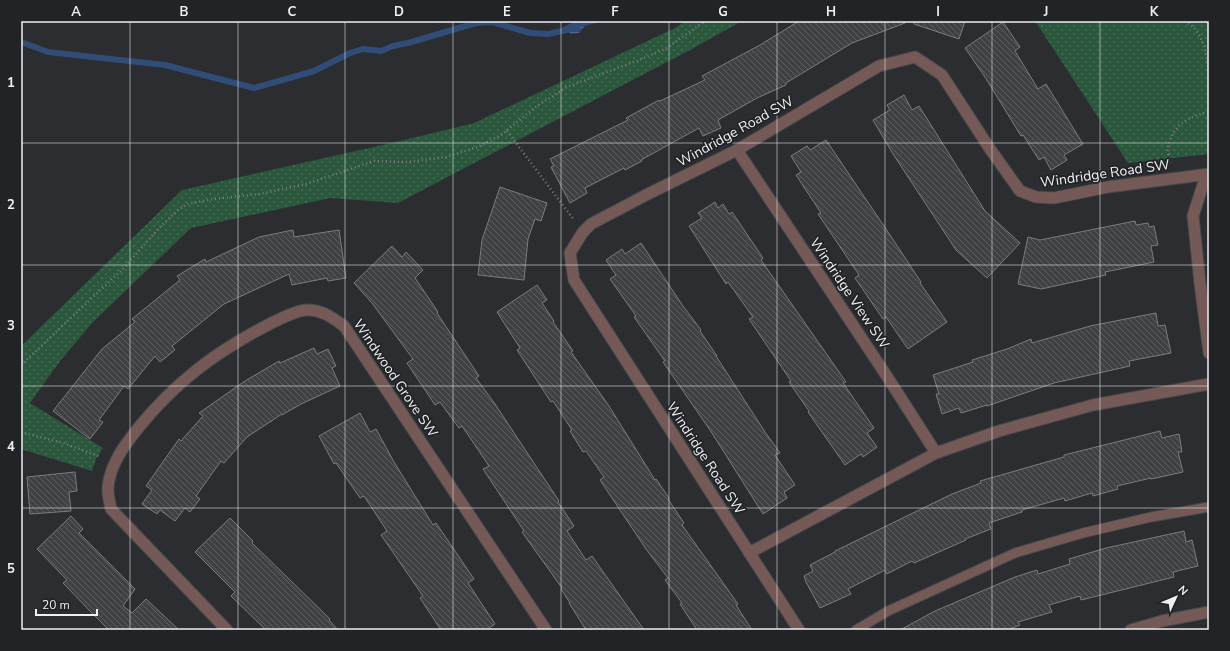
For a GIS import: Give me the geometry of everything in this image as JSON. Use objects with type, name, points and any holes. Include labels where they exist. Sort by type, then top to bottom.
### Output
[{"type":"street","name":"Windridge Road SW","points":[[799,630],[574,280],[570,253],[583,232],[591,224],[598,220],[736,150],[879,66],[914,57],[942,76],[990,149],[1020,191],[1036,197],[1054,198],[1108,187],[1208,176]]},
{"type":"street","name":"Windridge View SW","points":[[736,150],[890,381],[936,453]]},
{"type":"street","points":[[1208,176],[1193,216],[1209,353]]},
{"type":"street","name":"Windwood Grove SW","points":[[227,630],[111,509],[107,491],[110,473],[126,444],[155,408],[183,380],[215,355],[243,338],[275,321],[306,310],[324,313],[344,326],[546,630]]},
{"type":"street","points":[[749,553],[936,453],[999,431],[1093,405],[1209,384]]},
{"type":"street","points":[[1131,630],[1162,621],[1209,612]]},
{"type":"lane","points":[[856,630],[888,611],[1015,553],[1083,533],[1151,517],[1209,507]]},
{"type":"path","points":[[21,365],[124,268],[159,228],[179,209],[188,204],[260,194],[306,184],[374,161],[409,162],[446,157],[478,147],[507,131],[537,106],[566,87],[667,48],[705,21]]},
{"type":"path","points":[[1185,21],[1198,32],[1205,47],[1209,80]]},
{"type":"path","points":[[1170,180],[1168,147],[1173,132],[1183,121],[1196,114],[1209,112]]},
{"type":"path","points":[[507,131],[583,232]]},
{"type":"path","points":[[21,432],[63,443],[115,463]]},
{"type":"green space","points":[[685,21],[742,21],[690,50],[398,203],[330,198],[191,228],[93,322],[60,361],[30,403],[103,448],[96,459],[92,471],[21,449],[21,346],[182,190],[474,123],[675,28]]},
{"type":"green space","points":[[1035,21],[1209,21],[1209,154],[1128,163]]},
{"type":"water","points":[[576,21],[602,21],[585,26],[579,33],[571,34],[563,27]]},
{"type":"building","points":[[799,21],[905,21],[905,23],[852,43],[786,83],[786,85],[757,98],[718,120],[721,128],[703,136],[699,128],[625,170],[624,168],[585,188],[587,193],[570,203],[551,167],[554,166],[550,159],[628,120],[626,118],[659,100],[660,101],[705,80],[702,76],[760,45]]},
{"type":"building","points":[[914,21],[965,21],[959,39],[914,24]]},
{"type":"building","points":[[1003,22],[1020,47],[1015,51],[1038,89],[1046,84],[1083,144],[1064,155],[1067,160],[1051,170],[1044,157],[1039,160],[1023,135],[1021,136],[985,77],[965,48]]},
{"type":"building","points":[[904,95],[912,110],[919,106],[985,211],[1020,243],[987,278],[956,250],[893,154],[873,120],[890,110],[887,105]]},
{"type":"building","points":[[826,140],[947,322],[908,349],[886,317],[883,319],[855,278],[859,275],[818,214],[821,213],[796,175],[801,172],[791,156],[807,146],[810,150]]},
{"type":"building","points":[[500,187],[547,203],[541,221],[535,219],[528,239],[524,280],[478,275],[482,240]]},
{"type":"building","points":[[715,202],[718,208],[723,204],[729,214],[732,212],[763,258],[761,260],[846,382],[843,383],[874,428],[867,433],[877,447],[863,457],[861,454],[845,465],[808,412],[809,411],[789,382],[791,381],[749,319],[753,317],[728,282],[726,284],[689,226],[702,218],[698,213]]},
{"type":"building","points":[[1135,221],[1136,225],[1148,223],[1149,227],[1154,226],[1158,245],[1151,246],[1154,262],[1105,272],[1106,275],[1041,289],[1018,284],[1028,237],[1040,240]]},
{"type":"building","points":[[293,230],[294,237],[339,230],[346,278],[328,281],[327,278],[292,285],[289,274],[224,304],[172,346],[175,350],[160,362],[155,356],[128,389],[124,386],[99,420],[103,422],[90,439],[53,411],[102,349],[135,322],[132,319],[180,280],[177,276],[205,259],[206,262],[259,237]]},
{"type":"building","points":[[641,243],[701,330],[700,331],[716,356],[780,453],[775,455],[795,485],[784,492],[787,498],[763,514],[710,430],[663,362],[665,361],[634,317],[636,316],[610,279],[616,275],[606,260],[622,249],[625,254]]},
{"type":"building","points":[[392,246],[402,257],[406,252],[423,270],[415,278],[479,376],[476,378],[495,404],[559,501],[558,502],[574,526],[567,531],[586,560],[592,556],[644,630],[586,630],[561,589],[562,588],[522,532],[524,531],[483,469],[489,466],[462,426],[459,428],[440,402],[435,405],[407,363],[413,359],[372,303],[354,283]]},
{"type":"building","points":[[537,285],[547,300],[542,303],[573,351],[571,352],[609,406],[655,480],[656,479],[669,498],[668,499],[684,523],[682,525],[738,604],[736,605],[752,630],[697,630],[680,604],[682,603],[665,580],[668,578],[646,549],[600,480],[604,477],[586,451],[583,452],[570,431],[572,430],[553,401],[551,402],[517,350],[520,348],[497,312]]},
{"type":"building","points":[[1156,313],[1158,326],[1165,325],[1171,353],[1129,361],[1130,366],[1054,383],[987,406],[961,413],[959,408],[942,414],[936,394],[939,394],[933,375],[973,362],[972,360],[1007,349],[1031,339],[1032,343],[1090,326]]},
{"type":"building","points":[[314,348],[317,354],[328,349],[336,366],[332,368],[340,386],[282,414],[247,437],[224,463],[221,461],[196,496],[200,499],[190,512],[185,508],[175,521],[160,510],[157,514],[142,504],[152,490],[146,486],[179,439],[181,441],[203,416],[199,413],[245,381],[279,361],[280,363]]},
{"type":"building","points":[[360,413],[370,432],[376,429],[394,462],[433,525],[436,523],[474,579],[468,583],[495,624],[486,630],[441,630],[420,598],[423,596],[381,535],[387,531],[364,496],[360,498],[336,463],[334,464],[319,436]]},
{"type":"building","points":[[1160,431],[1162,438],[1179,434],[1182,452],[1178,452],[1183,472],[1117,486],[1118,489],[1093,496],[1092,493],[1065,501],[1064,498],[1022,510],[1022,512],[989,523],[991,529],[965,539],[966,540],[914,563],[912,561],[887,574],[885,570],[848,589],[851,594],[820,608],[806,582],[804,576],[813,571],[810,565],[835,551],[952,494],[981,483],[980,481],[1064,457],[1064,455]]},
{"type":"building","points":[[75,472],[77,491],[69,492],[71,511],[30,514],[27,477]]},
{"type":"building","points":[[71,516],[83,529],[79,533],[135,589],[123,606],[132,613],[146,599],[179,630],[109,630],[63,583],[67,580],[37,549]]},
{"type":"building","points":[[230,518],[253,541],[252,543],[330,619],[329,620],[338,630],[266,630],[231,596],[235,592],[195,552]]},
{"type":"building","points":[[1184,531],[1186,542],[1192,540],[1198,566],[1173,572],[1174,577],[1081,600],[1080,596],[1049,605],[1052,612],[1018,622],[1020,625],[1007,630],[900,630],[935,611],[1015,577],[1037,570],[1038,574],[1070,564],[1069,559],[1106,548]]},
{"type":"waterway","points":[[21,42],[48,52],[165,65],[254,88],[314,71],[350,53],[363,49],[381,51],[393,46],[476,23],[492,22],[530,33],[548,34],[567,30],[588,21]]}]
